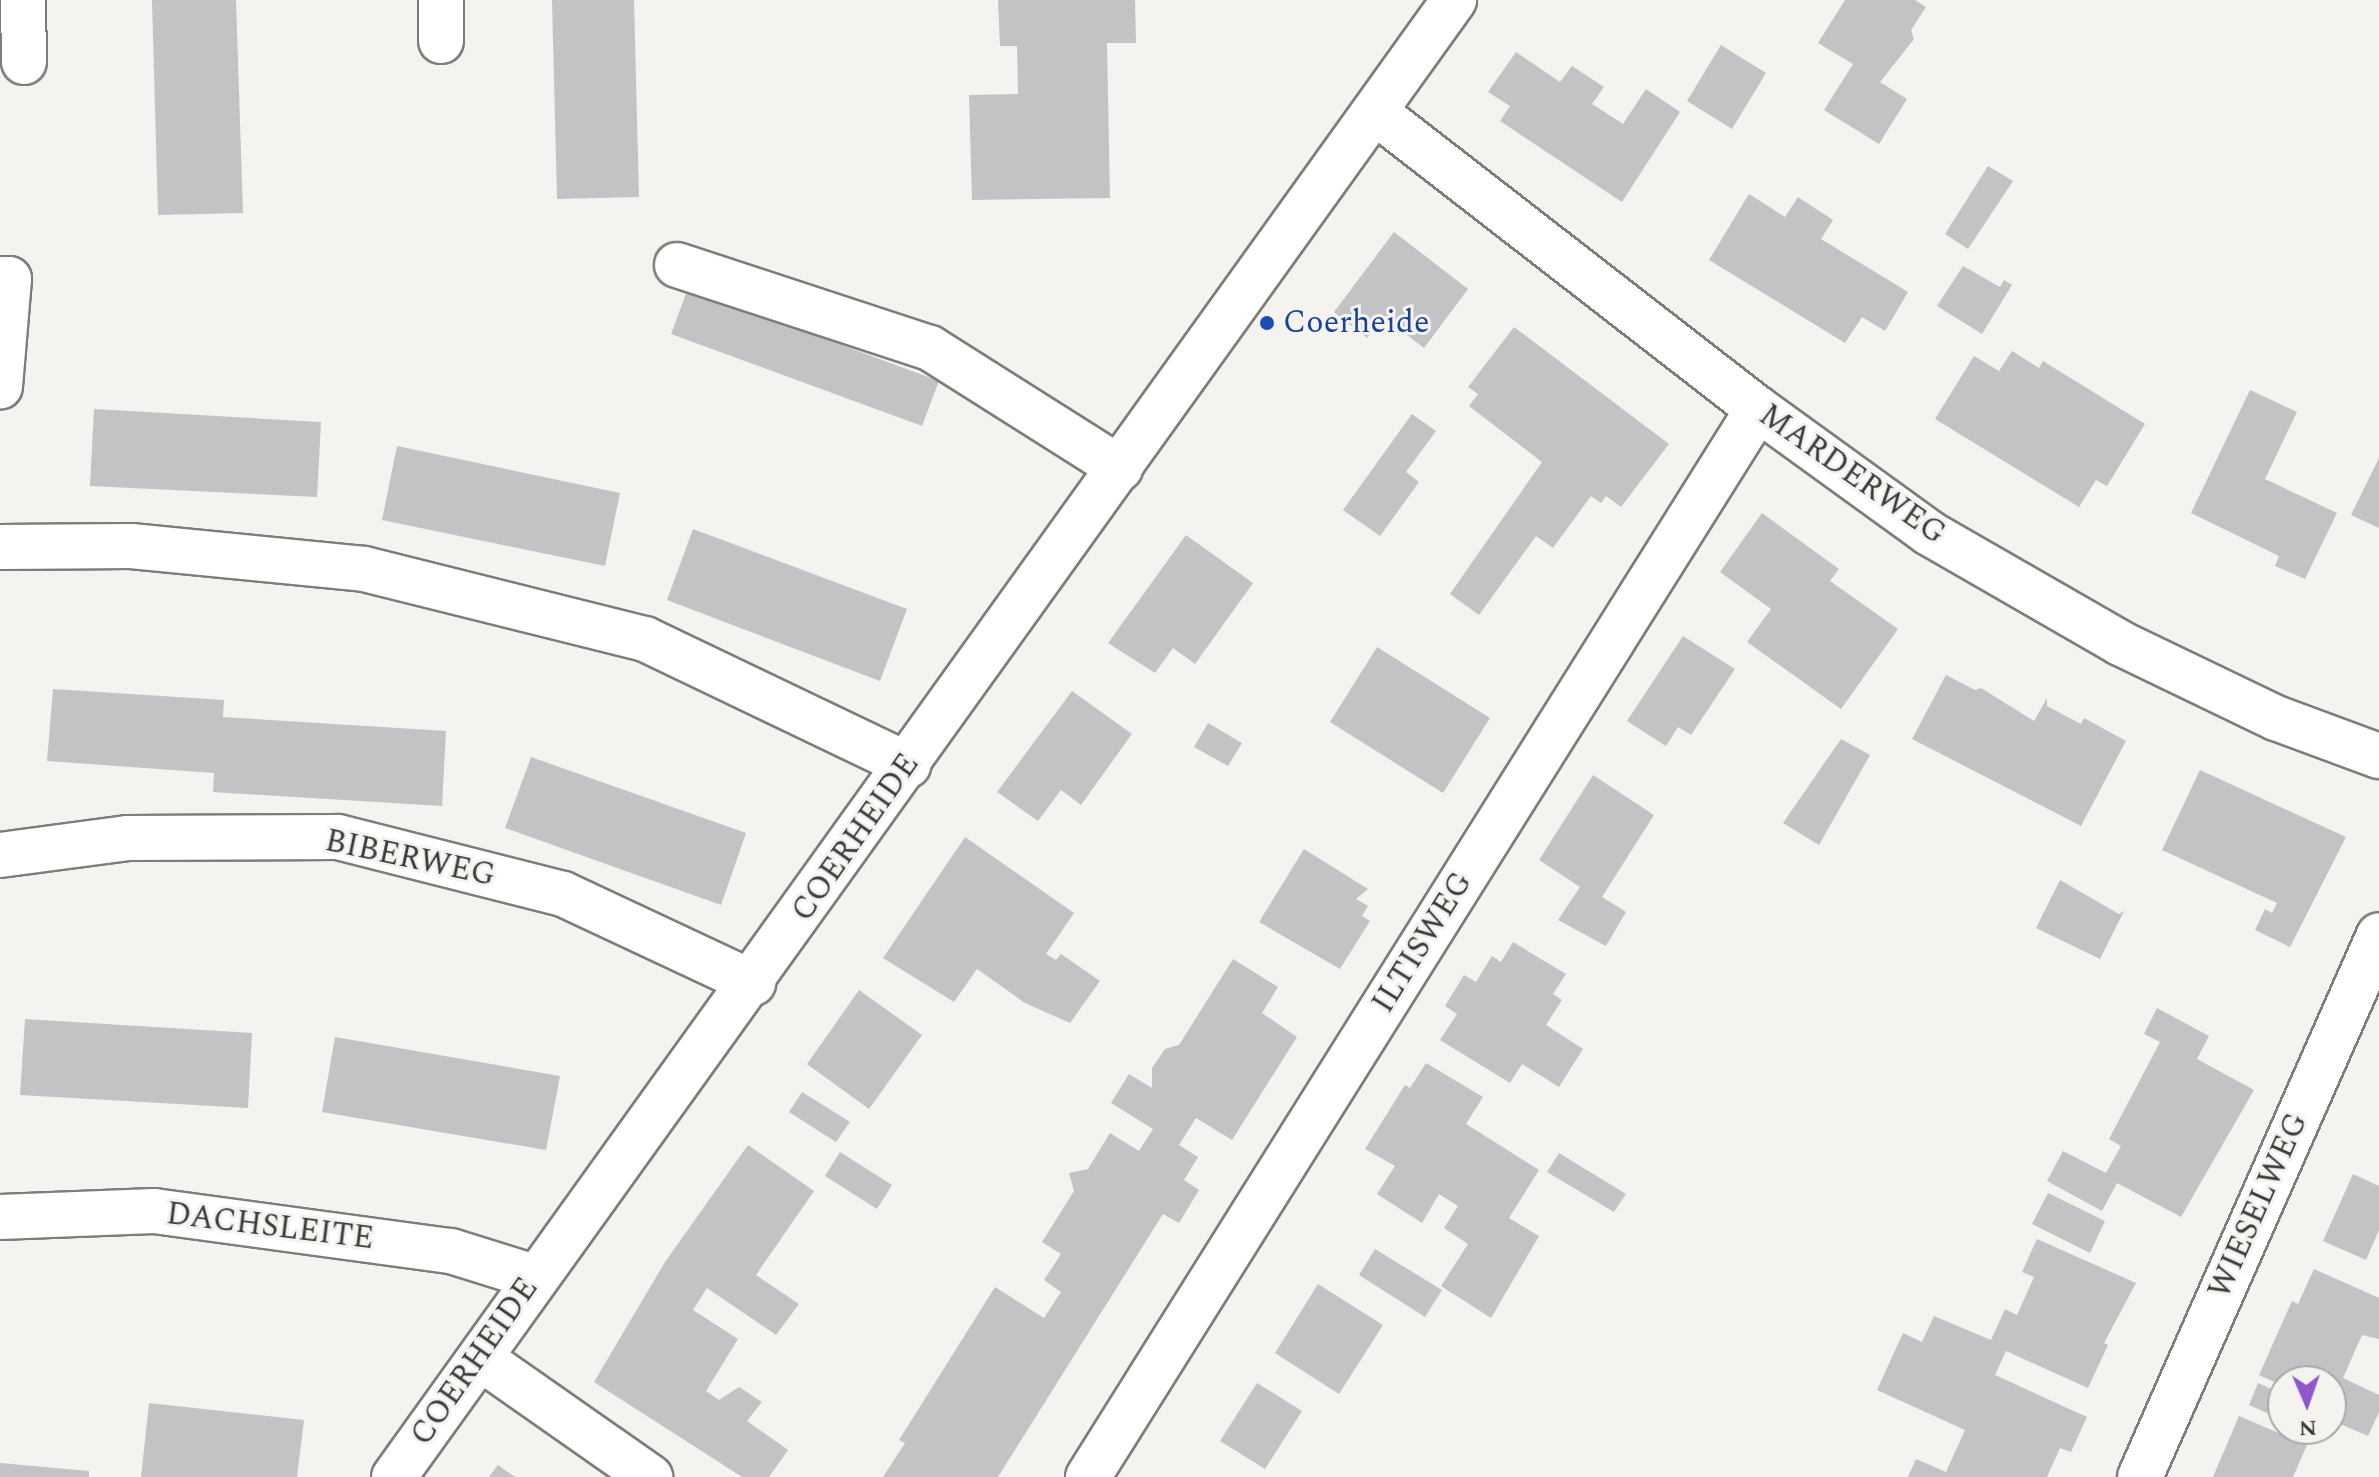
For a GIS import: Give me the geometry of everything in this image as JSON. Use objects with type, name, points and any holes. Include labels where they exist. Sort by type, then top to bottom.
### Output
[{"type":"street","points":[[23,0],[24,62]]},
{"type":"street","name":"COERHEIDE","points":[[394,1477],[534,1277],[753,983],[1454,0]]},
{"type":"street","name":"MARDERWEG","points":[[1375,112],[1758,409],[1929,533],[2120,643],[2276,718],[2379,756]]},
{"type":"street","points":[[677,265],[930,348],[1120,468]]},
{"type":"street","points":[[0,279],[9,279],[0,387]]},
{"type":"street","name":"ILTISWEG","points":[[1088,1477],[1758,409]]},
{"type":"street","points":[[0,547],[131,546],[364,569],[645,639],[908,765]]},
{"type":"street","name":"BIBERWEG","points":[[0,855],[127,838],[338,837],[563,894],[753,983]]},
{"type":"street","name":"WIESELWEG","points":[[2140,1477],[2379,935]]},
{"type":"street","name":"DACHSLEITE","points":[[0,1217],[154,1211],[451,1251],[534,1277]]},
{"type":"street","points":[[480,1358],[650,1477]]},
{"type":"building","points":[[152,0],[236,0],[243,213],[158,215]]},
{"type":"building","points":[[552,0],[634,0],[639,197],[557,199]]},
{"type":"building","points":[[998,0],[1135,0],[1136,43],[1107,43],[1110,198],[972,200],[969,95],[1018,94],[1017,46],[1000,46]]},
{"type":"building","points":[[1845,0],[1915,0],[1926,7],[1911,30],[1914,39],[1880,82],[1907,99],[1879,144],[1824,110],[1853,64],[1818,43]]},
{"type":"building","points":[[1721,45],[1766,73],[1732,129],[1687,101]]},
{"type":"building","points":[[1516,52],[1560,82],[1572,66],[1604,87],[1592,104],[1623,124],[1646,89],[1680,112],[1622,202],[1500,121],[1510,106],[1488,92]]},
{"type":"building","points":[[1988,166],[2013,181],[1968,249],[1945,234]]},
{"type":"building","points":[[1749,194],[1785,217],[1798,197],[1833,220],[1821,239],[1908,292],[1885,331],[1862,317],[1845,343],[1709,260]]},
{"type":"building","points":[[1394,232],[1468,289],[1424,348],[1383,317],[1367,338],[1334,312]]},
{"type":"building","points":[[1963,266],[2000,287],[2004,280],[2012,285],[1982,334],[1937,306]]},
{"type":"building","points":[[688,288],[939,381],[922,426],[671,334]]},
{"type":"building","points":[[1514,327],[1669,444],[1621,507],[1606,496],[1601,503],[1591,496],[1553,548],[1536,536],[1479,615],[1450,594],[1542,462],[1469,406],[1478,394],[1468,387]]},
{"type":"building","points":[[2012,351],[2039,368],[2043,361],[2145,424],[2107,486],[2096,480],[2079,507],[1935,419],[1974,356],[1999,371]]},
{"type":"building","points":[[2250,390],[2297,412],[2265,479],[2337,513],[2305,579],[2275,566],[2279,556],[2191,513]]},
{"type":"building","points":[[94,409],[321,422],[317,497],[90,486]]},
{"type":"building","points":[[1412,414],[1436,431],[1406,472],[1419,482],[1380,536],[1343,510]]},
{"type":"building","points":[[397,446],[620,493],[605,566],[382,520]]},
{"type":"building","points":[[2379,458],[2379,528],[2351,515]]},
{"type":"building","points":[[1762,513],[1839,569],[1830,581],[1898,629],[1841,709],[1747,642],[1771,609],[1720,572]]},
{"type":"building","points":[[693,529],[907,609],[880,681],[667,600]]},
{"type":"building","points":[[1186,535],[1253,583],[1195,664],[1173,648],[1155,673],[1108,643]]},
{"type":"building","points":[[1683,636],[1735,669],[1691,735],[1678,727],[1666,746],[1627,721]]},
{"type":"building","points":[[1377,647],[1490,718],[1443,793],[1330,722]]},
{"type":"building","points":[[1946,675],[1975,690],[1981,688],[2034,721],[2047,698],[2047,706],[2081,724],[2084,718],[2126,741],[2081,826],[1912,739]]},
{"type":"building","points":[[53,689],[224,700],[223,717],[446,731],[442,806],[213,792],[214,773],[47,761]]},
{"type":"building","points":[[1072,691],[1132,734],[1081,805],[1061,790],[1038,821],[997,792]]},
{"type":"building","points":[[1208,723],[1242,743],[1228,766],[1194,747]]},
{"type":"building","points":[[1841,739],[1870,755],[1819,845],[1783,823]]},
{"type":"building","points":[[531,757],[746,833],[721,905],[505,828]]},
{"type":"building","points":[[2200,770],[2346,837],[2290,947],[2255,930],[2265,909],[2272,913],[2277,903],[2162,850]]},
{"type":"building","points":[[1593,775],[1654,815],[1602,897],[1626,912],[1606,946],[1558,920],[1580,887],[1539,860]]},
{"type":"building","points":[[965,837],[1074,913],[1046,954],[1056,960],[1061,954],[1100,981],[1070,1023],[1025,1003],[977,969],[954,1002],[883,958]]},
{"type":"building","points":[[1304,849],[1368,889],[1356,899],[1368,906],[1362,916],[1370,921],[1340,969],[1259,922]]},
{"type":"building","points":[[2060,880],[2119,914],[2124,911],[2100,959],[2036,928]]},
{"type":"building","points":[[1513,942],[1566,974],[1553,994],[1562,1000],[1546,1025],[1583,1049],[1559,1087],[1522,1064],[1510,1083],[1440,1040],[1457,1014],[1445,1006],[1464,975],[1476,982],[1492,956],[1501,962]]},
{"type":"building","points":[[1233,959],[1278,987],[1262,1013],[1297,1037],[1232,1140],[1196,1118],[1179,1145],[1198,1157],[1184,1180],[1199,1190],[1179,1223],[1163,1214],[998,1477],[883,1477],[905,1443],[899,1440],[995,1287],[1044,1318],[1061,1292],[1044,1280],[1061,1254],[1042,1242],[1074,1191],[1069,1173],[1088,1169],[1110,1133],[1139,1151],[1153,1129],[1111,1103],[1129,1074],[1152,1088],[1152,1068],[1165,1049],[1179,1045]]},
{"type":"building","points":[[859,990],[922,1035],[869,1109],[807,1064]]},
{"type":"building","points":[[2157,1008],[2209,1036],[2197,1059],[2254,1090],[2181,1217],[2117,1183],[2102,1211],[2047,1181],[2063,1151],[2106,1173],[2121,1146],[2109,1139],[2160,1042],[2144,1034]]},
{"type":"building","points":[[25,1019],[252,1033],[248,1108],[20,1095]]},
{"type":"building","points":[[335,1037],[560,1076],[546,1150],[322,1112]]},
{"type":"building","points":[[1426,1063],[1483,1097],[1466,1124],[1539,1170],[1509,1218],[1539,1236],[1491,1318],[1441,1286],[1468,1244],[1444,1228],[1458,1206],[1439,1194],[1422,1223],[1377,1194],[1395,1166],[1365,1149],[1405,1085],[1410,1088]]},
{"type":"building","points":[[802,1092],[850,1122],[836,1142],[789,1112]]},
{"type":"building","points":[[748,1145],[814,1191],[756,1275],[799,1304],[776,1335],[707,1288],[693,1310],[738,1339],[706,1391],[719,1400],[739,1387],[762,1402],[747,1421],[788,1450],[769,1477],[742,1477],[594,1382],[665,1262]]},
{"type":"building","points":[[840,1152],[892,1185],[877,1209],[825,1176]]},
{"type":"building","points":[[1559,1153],[1626,1194],[1614,1212],[1547,1172]]},
{"type":"building","points":[[2353,1174],[2379,1186],[2379,1230],[2366,1260],[2323,1241]]},
{"type":"building","points":[[2048,1193],[2105,1221],[2090,1253],[2032,1224]]},
{"type":"building","points":[[2037,1239],[2136,1283],[2104,1343],[2108,1345],[2088,1388],[2006,1351],[1995,1375],[2087,1417],[2071,1452],[2060,1448],[2047,1477],[1908,1477],[1916,1459],[1946,1472],[1965,1430],[1877,1390],[1903,1333],[1922,1342],[1934,1316],[1991,1340],[2005,1309],[2017,1315],[2034,1277],[2022,1272]]},
{"type":"building","points":[[1375,1249],[1442,1290],[1425,1317],[1359,1275]]},
{"type":"building","points":[[2314,1269],[2379,1298],[2379,1339],[2362,1335],[2347,1369],[2347,1365],[2267,1365],[2267,1379],[2259,1375],[2292,1301],[2298,1304]]},
{"type":"building","points":[[1318,1284],[1383,1325],[1339,1394],[1275,1353]]},
{"type":"building","points":[[2347,1380],[2379,1395],[2379,1412],[2368,1436],[2347,1427]]},
{"type":"building","points":[[1257,1383],[1302,1411],[1265,1469],[1220,1441]]},
{"type":"building","points":[[2258,1383],[2267,1387],[2267,1413],[2249,1405]]},
{"type":"building","points":[[149,1403],[304,1420],[297,1477],[141,1477]]},
{"type":"building","points":[[2239,1416],[2267,1428],[2267,1445],[2307,1445],[2293,1477],[2213,1477]]},
{"type":"building","points":[[0,1463],[89,1471],[89,1477],[0,1477]]},
{"type":"building","points":[[498,1465],[515,1477],[489,1477]]},
{"type":"place","name":"Coerheide","points":[[1267,323]]}]
